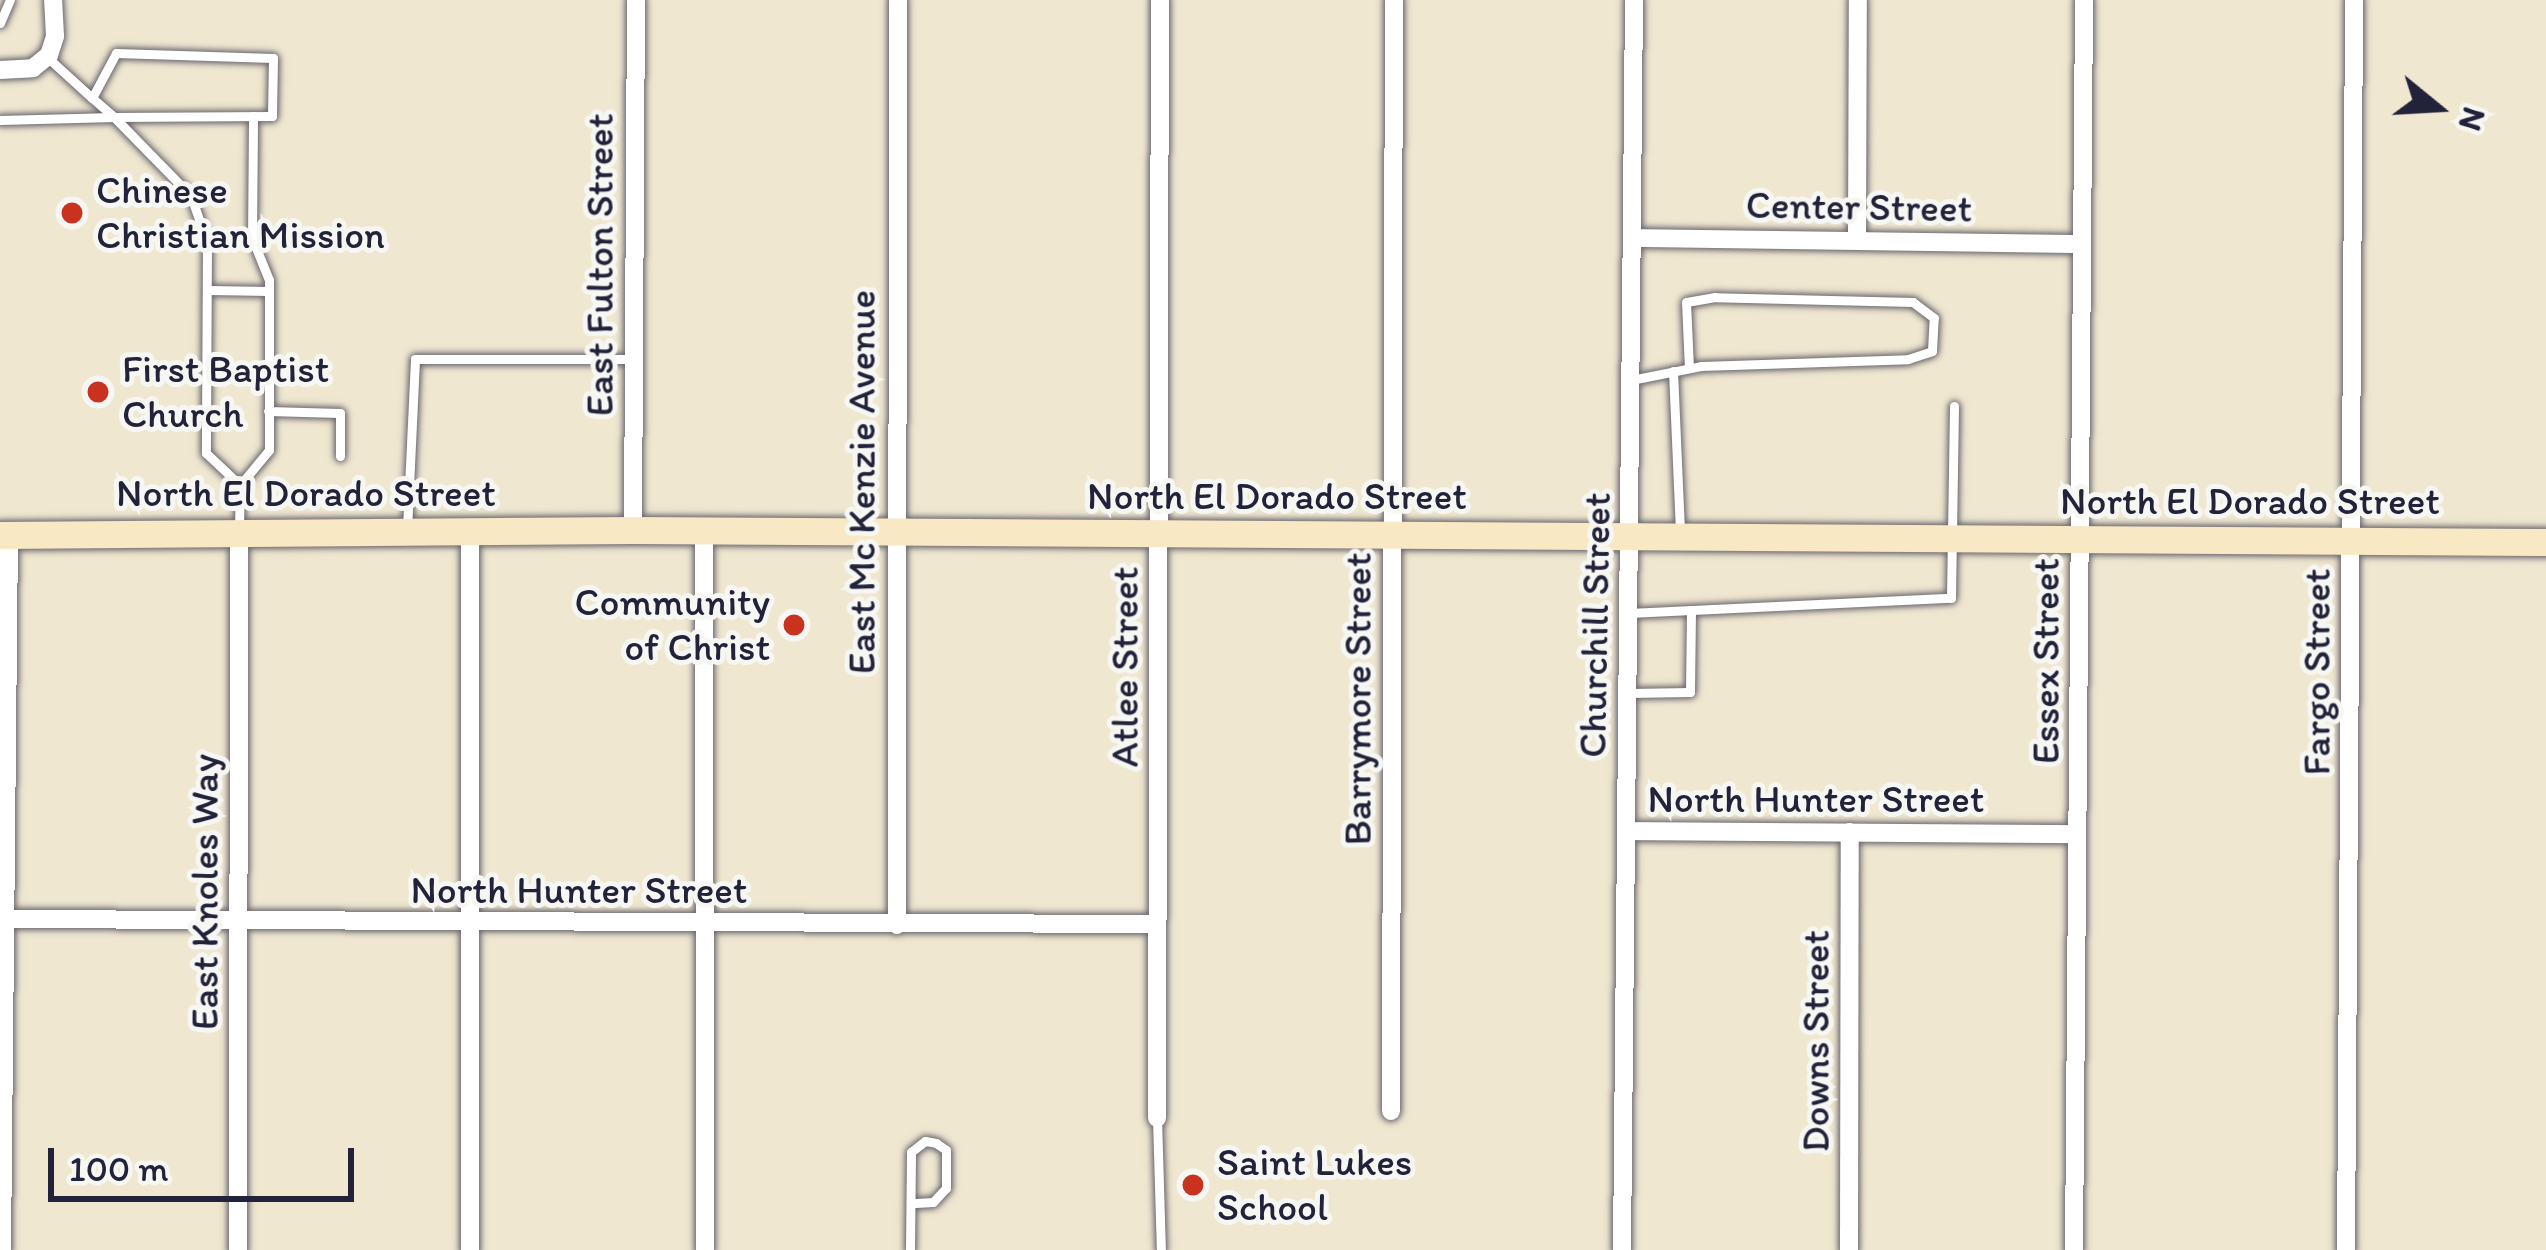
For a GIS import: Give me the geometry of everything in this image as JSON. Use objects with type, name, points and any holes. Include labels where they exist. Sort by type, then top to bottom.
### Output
[{"type":"main road","name":"North El Dorado Street","points":[[3,531],[470,534],[633,530],[2546,542]]},
{"type":"street","points":[[0,70],[22,71],[44,60],[55,36],[53,0]]},
{"type":"street","name":"East Fulton Street","points":[[633,530],[630,358],[636,0]]},
{"type":"street","name":"East Mc Kenzie Avenue","points":[[897,925],[898,0]]},
{"type":"street","name":"Atlee Street","points":[[1157,1118],[1160,0]]},
{"type":"street","name":"Barrymore Street","points":[[1391,1111],[1394,0]]},
{"type":"street","name":"Churchill Street","points":[[1622,1250],[1634,0]]},
{"type":"street","points":[[1857,238],[1858,0]]},
{"type":"street","name":"Essex Street","points":[[2074,1250],[2084,0]]},
{"type":"street","name":"Fargo Street","points":[[2346,1250],[2354,0]]},
{"type":"street","name":"Center Street","points":[[1635,238],[2082,244]]},
{"type":"street","points":[[2,1250],[3,531]]},
{"type":"street","points":[[704,532],[705,1250]]},
{"type":"street","name":"East Knoles Way","points":[[238,533],[238,1250]]},
{"type":"street","points":[[470,534],[470,1250]]},
{"type":"street","name":"North Hunter Street","points":[[1626,831],[2078,834]]},
{"type":"street","name":"Downs Street","points":[[1849,1250],[1850,832]]},
{"type":"street","name":"North Hunter Street","points":[[3,919],[1157,923]]},
{"type":"lane","points":[[0,23],[10,0]]},
{"type":"lane","points":[[0,121],[272,116],[273,58],[116,53],[92,98]]},
{"type":"lane","points":[[44,60],[114,117],[191,196],[208,243],[206,453],[240,485]]},
{"type":"lane","points":[[238,533],[240,485],[268,450],[269,292],[253,238],[253,116]]},
{"type":"lane","points":[[208,290],[269,292]]},
{"type":"lane","points":[[1631,380],[1689,368],[1908,359],[1932,351],[1934,318],[1913,302],[1714,297],[1686,302],[1689,368]]},
{"type":"lane","points":[[406,534],[415,359],[630,358]]},
{"type":"lane","points":[[1673,371],[1681,535]]},
{"type":"lane","points":[[1628,613],[1951,598],[1954,406]]},
{"type":"lane","points":[[268,411],[340,412],[340,457]]},
{"type":"lane","points":[[1627,693],[1690,692],[1691,610]]},
{"type":"lane","points":[[1157,1118],[1161,1250]]},
{"type":"lane","points":[[910,1203],[933,1202],[946,1188],[946,1150],[936,1143],[925,1141],[911,1152],[910,1203],[910,1250]]},
{"type":"place","name":"Chinese Christian Mission","points":[[72,213]]},
{"type":"place","name":"First Baptist Church","points":[[98,392]]},
{"type":"place","name":"Community of Christ","points":[[794,625]]},
{"type":"place","name":"Saint Lukes School","points":[[1193,1185]]}]
